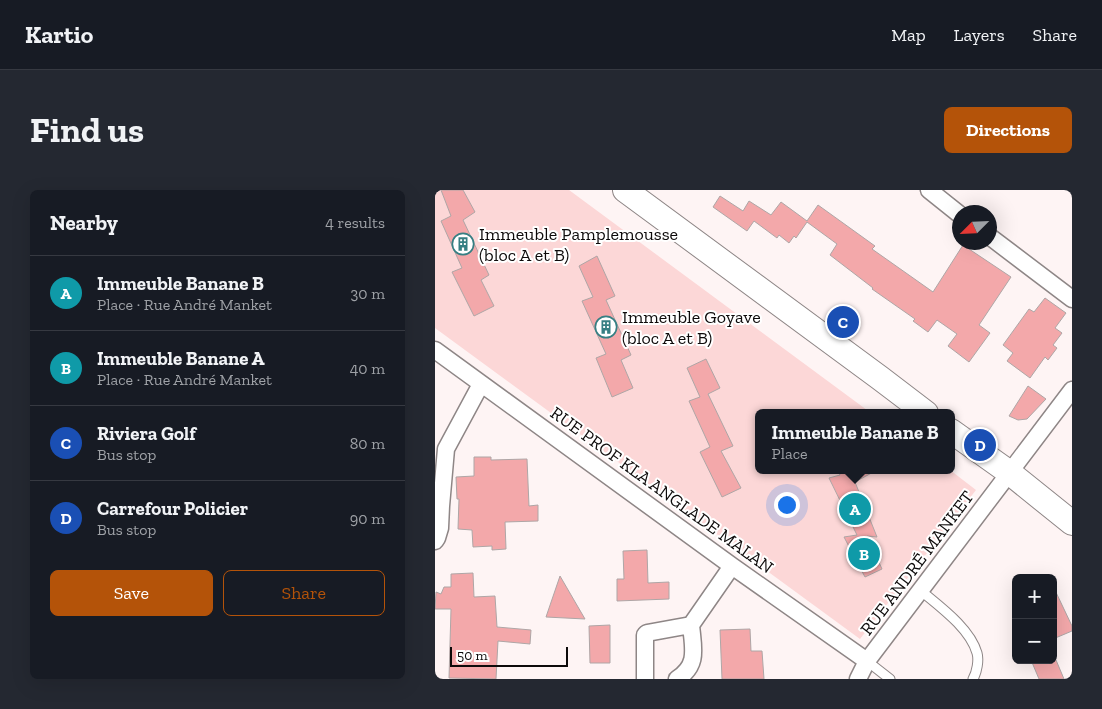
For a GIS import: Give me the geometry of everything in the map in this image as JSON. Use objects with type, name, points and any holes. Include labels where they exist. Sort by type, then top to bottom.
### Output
[{"type":"main road","points":[[625,190],[921,409]]},
{"type":"main road","points":[[955,434],[1010,473],[1072,522]]},
{"type":"street","points":[[929,190],[952,208]]},
{"type":"street","points":[[997,242],[1072,299]]},
{"type":"street","name":"RUE PROF KLA ANGLADE MALAN","points":[[435,350],[732,566],[867,661]]},
{"type":"street","points":[[435,541],[441,528],[438,506],[446,449],[481,384]]},
{"type":"street","name":"RUE ANDRÉ MANKET","points":[[858,679],[867,661],[1072,390]]},
{"type":"street","points":[[677,679],[691,667],[694,655],[691,625],[732,566]]},
{"type":"street","points":[[645,679],[645,635],[647,633],[691,625]]},
{"type":"lane","points":[[920,590],[947,612],[969,636],[977,654],[976,673],[973,679]]},
{"type":"lane","points":[[867,661],[890,679]]},
{"type":"shaded area","points":[[435,190],[569,190],[866,409],[755,409],[755,474],[955,474],[976,490],[860,639],[435,328]]},
{"type":"building","name":"Immeuble Pamplemousse (bloc A et B)","points":[[441,190],[463,190],[475,212],[463,220],[489,275],[481,280],[494,306],[474,316],[452,272],[462,268],[441,221],[451,216]]},
{"type":"building","points":[[720,196],[743,211],[749,201],[771,215],[781,202],[807,221],[818,205],[875,246],[872,249],[933,292],[960,250],[970,250],[1011,277],[979,325],[990,333],[969,362],[948,346],[957,334],[937,320],[928,332],[913,321],[915,319],[872,289],[830,255],[837,244],[807,222],[796,238],[794,236],[789,243],[779,235],[777,238],[754,221],[747,231],[713,207]]},
{"type":"building","name":"Immeuble Goyave (bloc A et B)","points":[[597,256],[615,296],[606,300],[631,355],[621,360],[633,388],[612,397],[596,358],[606,354],[582,301],[593,297],[579,266]]},
{"type":"building","points":[[1045,298],[1066,313],[1055,328],[1062,333],[1053,345],[1057,348],[1048,360],[1045,357],[1030,378],[1007,361],[1013,353],[1003,345],[1029,309],[1034,312]]},
{"type":"building","points":[[706,359],[720,388],[708,394],[733,446],[721,451],[741,488],[722,497],[700,452],[710,447],[689,401],[700,397],[687,368]]},
{"type":"building","points":[[1028,386],[1046,399],[1027,419],[1018,420],[1009,416]]},
{"type":"building","points":[[474,457],[491,457],[491,460],[527,459],[529,506],[538,505],[538,521],[505,522],[506,549],[492,550],[492,546],[473,547],[472,530],[458,529],[459,499],[457,499],[456,477],[474,476]]},
{"type":"building","points":[[870,474],[855,482],[877,537],[867,536],[882,569],[865,577],[844,537],[857,535],[829,478],[840,475]]},
{"type":"building","points":[[647,550],[648,583],[669,582],[669,599],[617,601],[617,579],[624,579],[623,551]]},
{"type":"building","points":[[473,573],[474,597],[495,596],[497,627],[531,630],[530,644],[498,641],[496,679],[449,678],[451,609],[435,609],[436,592],[441,594],[444,587],[451,587],[451,574]]},
{"type":"building","points":[[560,576],[585,619],[546,617]]},
{"type":"building","points":[[1057,594],[1072,626],[1072,631],[1057,637]]},
{"type":"building","points":[[610,625],[610,663],[590,663],[589,626]]},
{"type":"building","points":[[750,629],[751,651],[762,651],[764,679],[722,679],[720,630]]},
{"type":"building","points":[[1057,662],[1064,679],[1039,679],[1033,664],[1057,664]]},
{"type":"place","name":"Immeuble Pamplemousse (bloc A et B)","points":[[463,244]]},
{"type":"place","name":"Riviera Golf","points":[[843,322]]},
{"type":"place","name":"Immeuble Goyave (bloc A et B)","points":[[606,327]]},
{"type":"place","name":"Carrefour Policier","points":[[980,445]]},
{"type":"place","name":"Immeuble Banane B","points":[[855,509]]},
{"type":"place","name":"Immeuble Banane A","points":[[864,554]]}]
